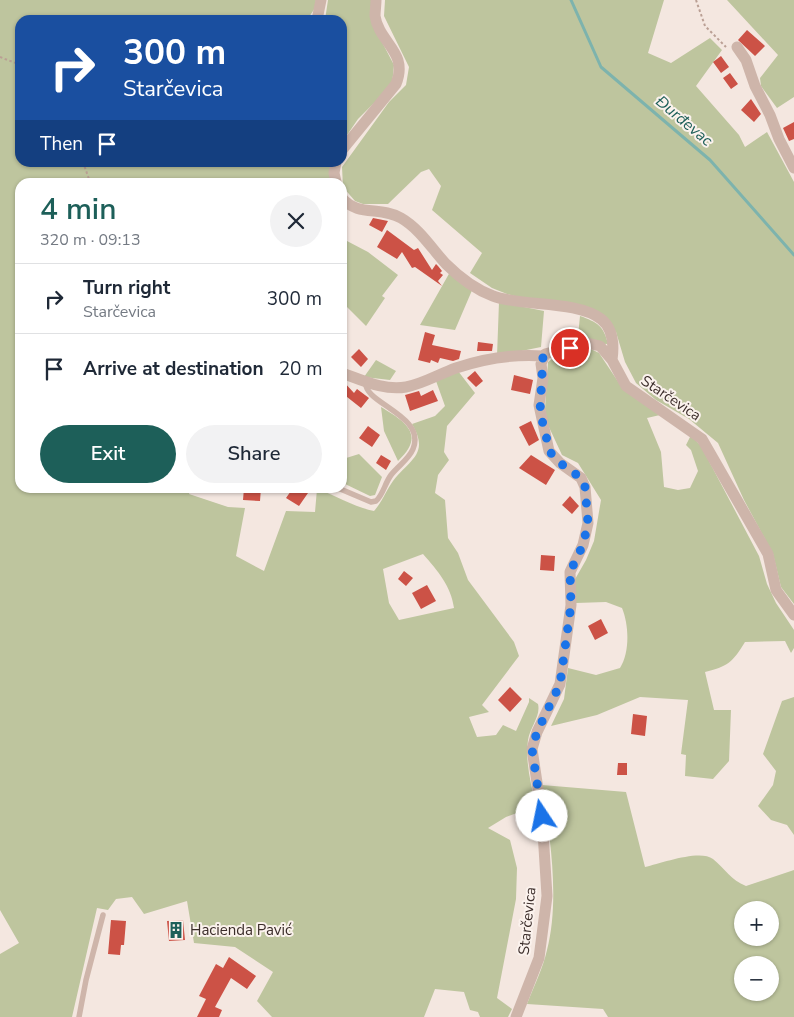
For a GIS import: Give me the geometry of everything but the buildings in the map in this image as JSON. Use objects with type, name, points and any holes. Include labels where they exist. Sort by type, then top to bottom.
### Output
[{"type":"street","points":[[318,15],[321,0]]},
{"type":"street","points":[[347,144],[396,84],[400,73],[399,61],[377,22],[376,0]]},
{"type":"street","points":[[732,48],[746,60],[754,86],[770,115],[779,139],[794,168]]},
{"type":"street","points":[[347,203],[357,209],[390,212],[403,219],[461,277],[493,296],[560,306],[596,316],[606,323],[611,333],[614,349],[612,360]]},
{"type":"street","name":"Starčevica","points":[[516,1017],[539,958],[547,896],[542,816],[532,749],[537,732],[560,684],[571,605],[570,572],[583,545],[588,523],[587,496],[581,478],[560,463],[550,452],[540,412],[543,356],[552,350],[592,343],[603,348],[626,386],[694,432],[709,447],[768,554],[776,590],[794,615]]},
{"type":"street","points":[[347,375],[384,386],[406,387],[457,367],[528,355],[543,356]]},
{"type":"lane","points":[[347,492],[371,502],[376,501],[387,482],[415,445],[414,435],[408,423],[369,392],[366,382]]},
{"type":"lane","points":[[79,1017],[86,980],[104,915]]},
{"type":"path","points":[[696,0],[705,26],[732,48]]},
{"type":"path","points":[[0,57],[15,63]]},
{"type":"green space","points":[[0,0],[316,0],[315,8],[310,15],[15,15],[15,167],[332,167],[331,178],[15,178],[15,493],[189,493],[228,507],[245,508],[236,556],[264,571],[286,511],[315,512],[317,493],[326,493],[359,507],[374,511],[391,484],[418,451],[419,443],[412,424],[435,416],[445,406],[436,381],[458,371],[475,393],[447,426],[444,452],[449,460],[438,475],[435,493],[445,500],[448,538],[458,553],[468,580],[514,642],[519,656],[482,705],[489,712],[469,717],[477,737],[496,735],[503,725],[516,731],[529,698],[538,704],[539,708],[529,735],[527,748],[529,773],[536,806],[506,817],[488,828],[510,840],[517,868],[516,899],[497,998],[512,1009],[508,1017],[480,1017],[478,1012],[470,1010],[464,992],[435,989],[424,1017],[272,1017],[257,1001],[273,972],[235,947],[194,943],[187,901],[144,914],[132,897],[116,899],[108,910],[97,908],[72,1017],[0,1017],[0,954],[19,943],[0,910]],"holes":[[[423,554],[447,586],[454,608],[399,620],[389,603],[383,569]]]},
{"type":"green space","points":[[328,0],[371,0],[371,21],[394,65],[392,85],[358,119],[347,135],[347,15],[326,15]]},
{"type":"green space","points":[[385,0],[664,0],[648,53],[671,63],[710,38],[722,50],[696,86],[739,135],[745,147],[767,132],[794,182],[794,604],[781,587],[773,554],[744,500],[718,443],[689,419],[656,400],[636,383],[625,362],[616,332],[609,322],[507,294],[492,288],[470,273],[482,253],[432,210],[441,186],[429,169],[421,172],[388,204],[363,204],[355,201],[347,192],[347,178],[343,178],[342,167],[347,167],[347,160],[389,102],[406,85],[409,67],[384,16]]},
{"type":"green space","points":[[727,0],[794,0],[794,97],[777,108],[761,86],[760,78],[778,55]]},
{"type":"green space","points":[[347,241],[368,252],[398,275],[382,296],[385,298],[366,326],[347,307]]},
{"type":"green space","points":[[450,272],[473,288],[455,330],[420,325]]},
{"type":"green space","points":[[499,302],[544,311],[541,347],[497,356]]},
{"type":"green space","points":[[580,316],[591,320],[602,329],[608,344],[572,343],[578,336]]},
{"type":"green space","points":[[589,348],[599,353],[621,386],[660,415],[647,418],[661,452],[664,487],[678,490],[690,488],[698,471],[691,450],[686,445],[691,435],[701,446],[759,556],[767,584],[776,603],[794,630],[794,648],[791,653],[785,641],[745,642],[729,663],[705,672],[714,710],[731,710],[729,761],[713,779],[685,776],[686,755],[681,754],[688,700],[640,697],[597,715],[551,726],[564,699],[568,668],[596,675],[620,668],[627,646],[626,622],[622,608],[606,602],[576,603],[574,581],[594,541],[601,500],[578,463],[562,455],[548,425],[545,409],[548,362],[557,355]]},
{"type":"green space","points":[[376,360],[396,371],[390,380],[364,377]]},
{"type":"green space","points":[[381,407],[405,424],[412,436],[411,444],[398,461],[384,431]]},
{"type":"green space","points":[[359,454],[382,477],[375,495],[370,496],[347,485],[347,458]]},
{"type":"green space","points":[[794,697],[794,835],[787,825],[771,820],[758,806],[773,785],[776,771],[763,754],[782,701]]},
{"type":"green space","points":[[542,785],[626,792],[645,867],[690,856],[707,856],[713,859],[736,881],[746,886],[794,870],[794,1017],[608,1017],[603,1009],[527,1004],[541,970],[551,931],[553,889],[551,846]]},
{"type":"waterway","name":"Đurđevac","points":[[571,0],[601,67],[710,160],[794,255]]},
{"type":"place","name":"Hacienda Pavić","points":[[176,930]]},
{"type":"route","points":[[542,816],[532,762],[532,749],[537,732],[560,684],[571,605],[570,572],[583,545],[588,523],[588,504],[585,487],[579,475],[560,463],[550,452],[539,405],[543,378],[541,364],[543,356],[552,350],[570,348]]}]
